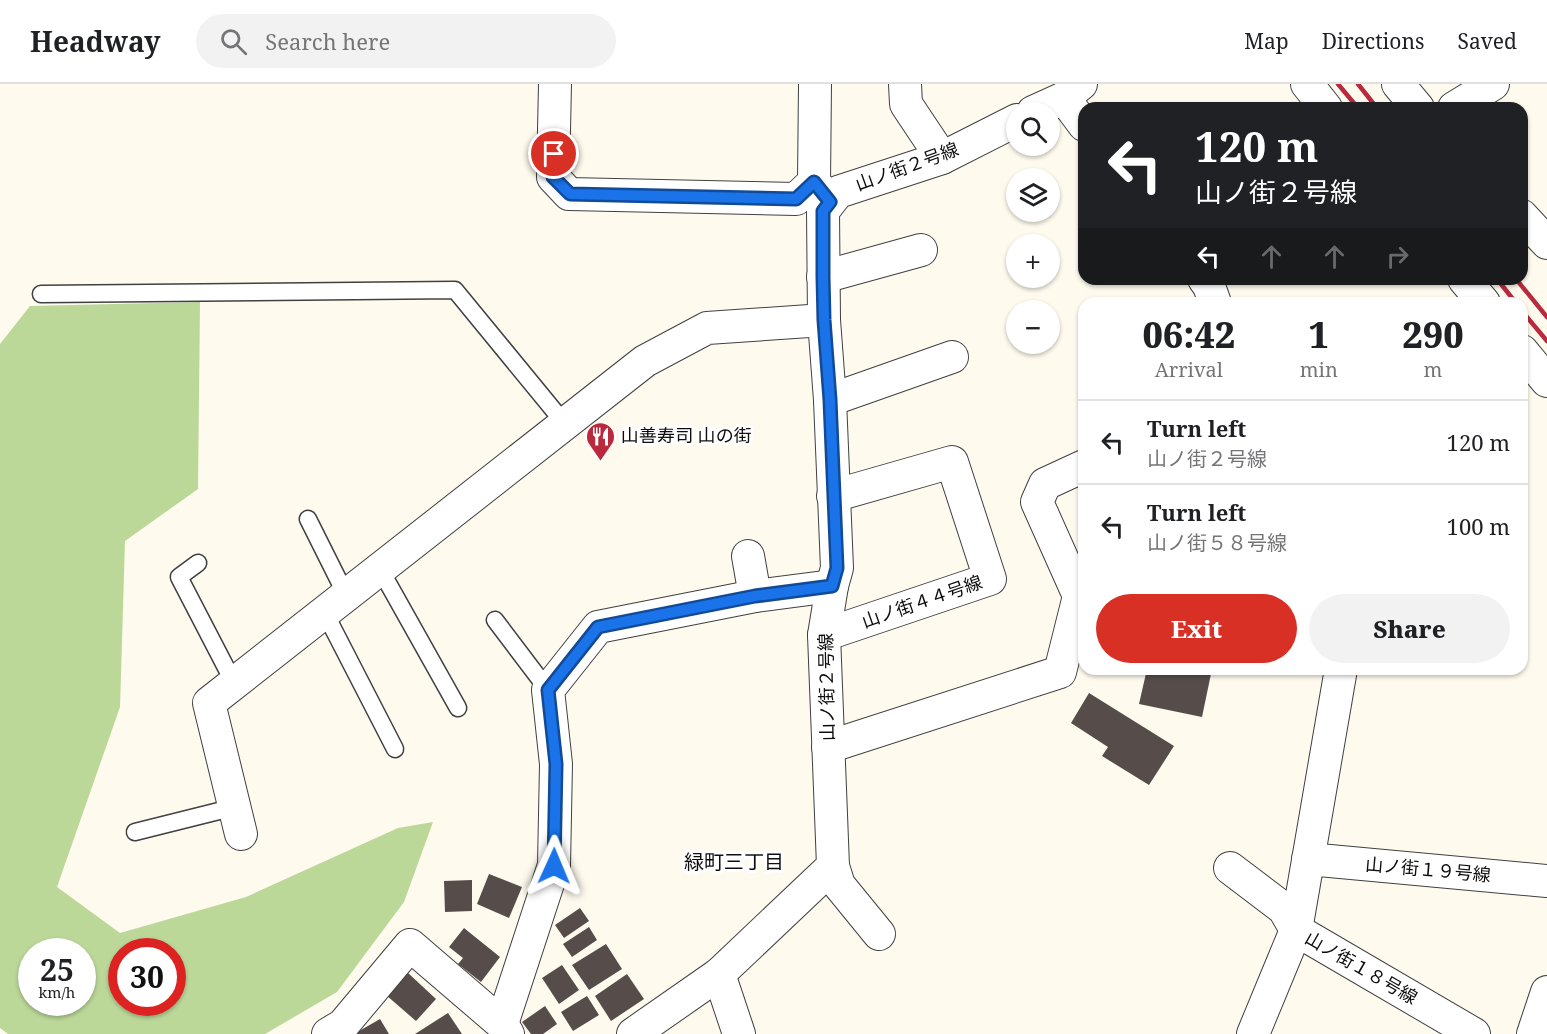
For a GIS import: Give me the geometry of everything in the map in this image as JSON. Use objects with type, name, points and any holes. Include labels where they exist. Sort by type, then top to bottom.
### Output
[{"type":"street","points":[[555,84],[553,177],[570,194],[796,199],[822,192],[815,84]]},
{"type":"street","points":[[905,84],[906,104],[942,158]]},
{"type":"street","points":[[1307,84],[1321,102]]},
{"type":"street","points":[[1398,84],[1413,102]]},
{"type":"street","points":[[1464,102],[1493,84]]},
{"type":"street","points":[[1052,102],[1072,91],[1078,108]]},
{"type":"street","name":"山ノ街２号線","points":[[833,866],[824,635],[837,568],[830,400],[824,320],[822,192],[838,192],[942,158],[1006,126]]},
{"type":"street","points":[[823,277],[921,249]]},
{"type":"street","points":[[1469,285],[1479,297]]},
{"type":"street","points":[[238,820],[209,703],[645,361],[707,328],[824,320]]},
{"type":"street","points":[[830,400],[952,357]]},
{"type":"street","points":[[1528,358],[1547,381]]},
{"type":"street","name":"山ノ街４４号線","points":[[824,635],[990,579],[952,462],[833,496]]},
{"type":"street","points":[[1078,468],[1045,484],[1037,502],[1078,594]]},
{"type":"street","points":[[748,556],[755,596]]},
{"type":"street","points":[[328,1034],[343,1025],[410,945],[505,1029],[554,866],[556,764],[548,690],[598,627],[755,596],[832,586]]},
{"type":"street","points":[[828,747],[1060,672],[1078,600]]},
{"type":"street","points":[[1253,1034],[1296,930],[1340,675]]},
{"type":"street","name":"山ノ街１９号線","points":[[1308,859],[1547,881]]},
{"type":"street","points":[[633,1034],[719,975],[833,866],[839,885],[879,934]]},
{"type":"street","name":"山ノ街１８号線","points":[[1230,868],[1284,909],[1296,930],[1474,1034]]},
{"type":"street","points":[[719,975],[739,1034]]},
{"type":"street","points":[[1533,1034],[1547,992]]},
{"type":"lane","points":[[41,294],[455,290],[565,424]]},
{"type":"lane","points":[[308,519],[336,604],[395,749]]},
{"type":"lane","points":[[198,563],[179,577],[234,683]]},
{"type":"lane","points":[[380,569],[458,708]]},
{"type":"lane","points":[[495,620],[548,690]]},
{"type":"lane","points":[[135,832],[238,820]]},
{"type":"green space","points":[[200,302],[198,489],[125,541],[120,707],[57,887],[120,933],[246,897],[398,828],[433,822],[404,902],[337,992],[265,1034],[8,1034],[0,1028],[0,344],[30,306]]},
{"type":"building","points":[[1146,675],[1211,675],[1202,717],[1139,704]]},
{"type":"building","points":[[1089,693],[1174,746],[1149,785],[1102,756],[1108,747],[1071,723]]},
{"type":"building","points":[[489,874],[522,887],[509,918],[477,904]]},
{"type":"building","points":[[472,880],[472,911],[445,912],[444,881]]},
{"type":"building","points":[[580,908],[589,921],[564,938],[555,925]]},
{"type":"building","points":[[589,927],[597,940],[572,957],[563,944]]},
{"type":"building","points":[[464,928],[500,957],[481,982],[458,964],[463,958],[449,947]]},
{"type":"building","points":[[606,944],[622,969],[589,990],[572,965]]},
{"type":"building","points":[[562,965],[579,990],[559,1004],[542,978]]},
{"type":"building","points":[[407,972],[436,999],[416,1021],[386,995]]},
{"type":"building","points":[[627,974],[644,999],[611,1021],[595,996]]},
{"type":"building","points":[[587,996],[599,1015],[573,1031],[561,1012]]},
{"type":"building","points":[[545,1006],[557,1024],[543,1034],[531,1034],[522,1022]]},
{"type":"building","points":[[448,1013],[462,1034],[415,1034]]},
{"type":"building","points":[[380,1019],[389,1034],[354,1034]]},
{"type":"railway","points":[[1338,84],[1353,102]]},
{"type":"railway","points":[[1358,84],[1372,102]]},
{"type":"railway","points":[[1502,285],[1511,297]]},
{"type":"railway","points":[[1521,285],[1547,317]]},
{"type":"railway","points":[[1528,318],[1547,341]]},
{"type":"place","name":"山善寿司 山の街","points":[[600,462]]},
{"type":"district","name":"緑町三丁目","points":[[734,862]]},
{"type":"route","points":[[554,154],[553,177],[570,194],[796,199],[814,182],[830,202],[823,211],[823,277],[837,568],[832,586],[755,596],[598,627],[548,690],[556,764],[554,866]]}]
